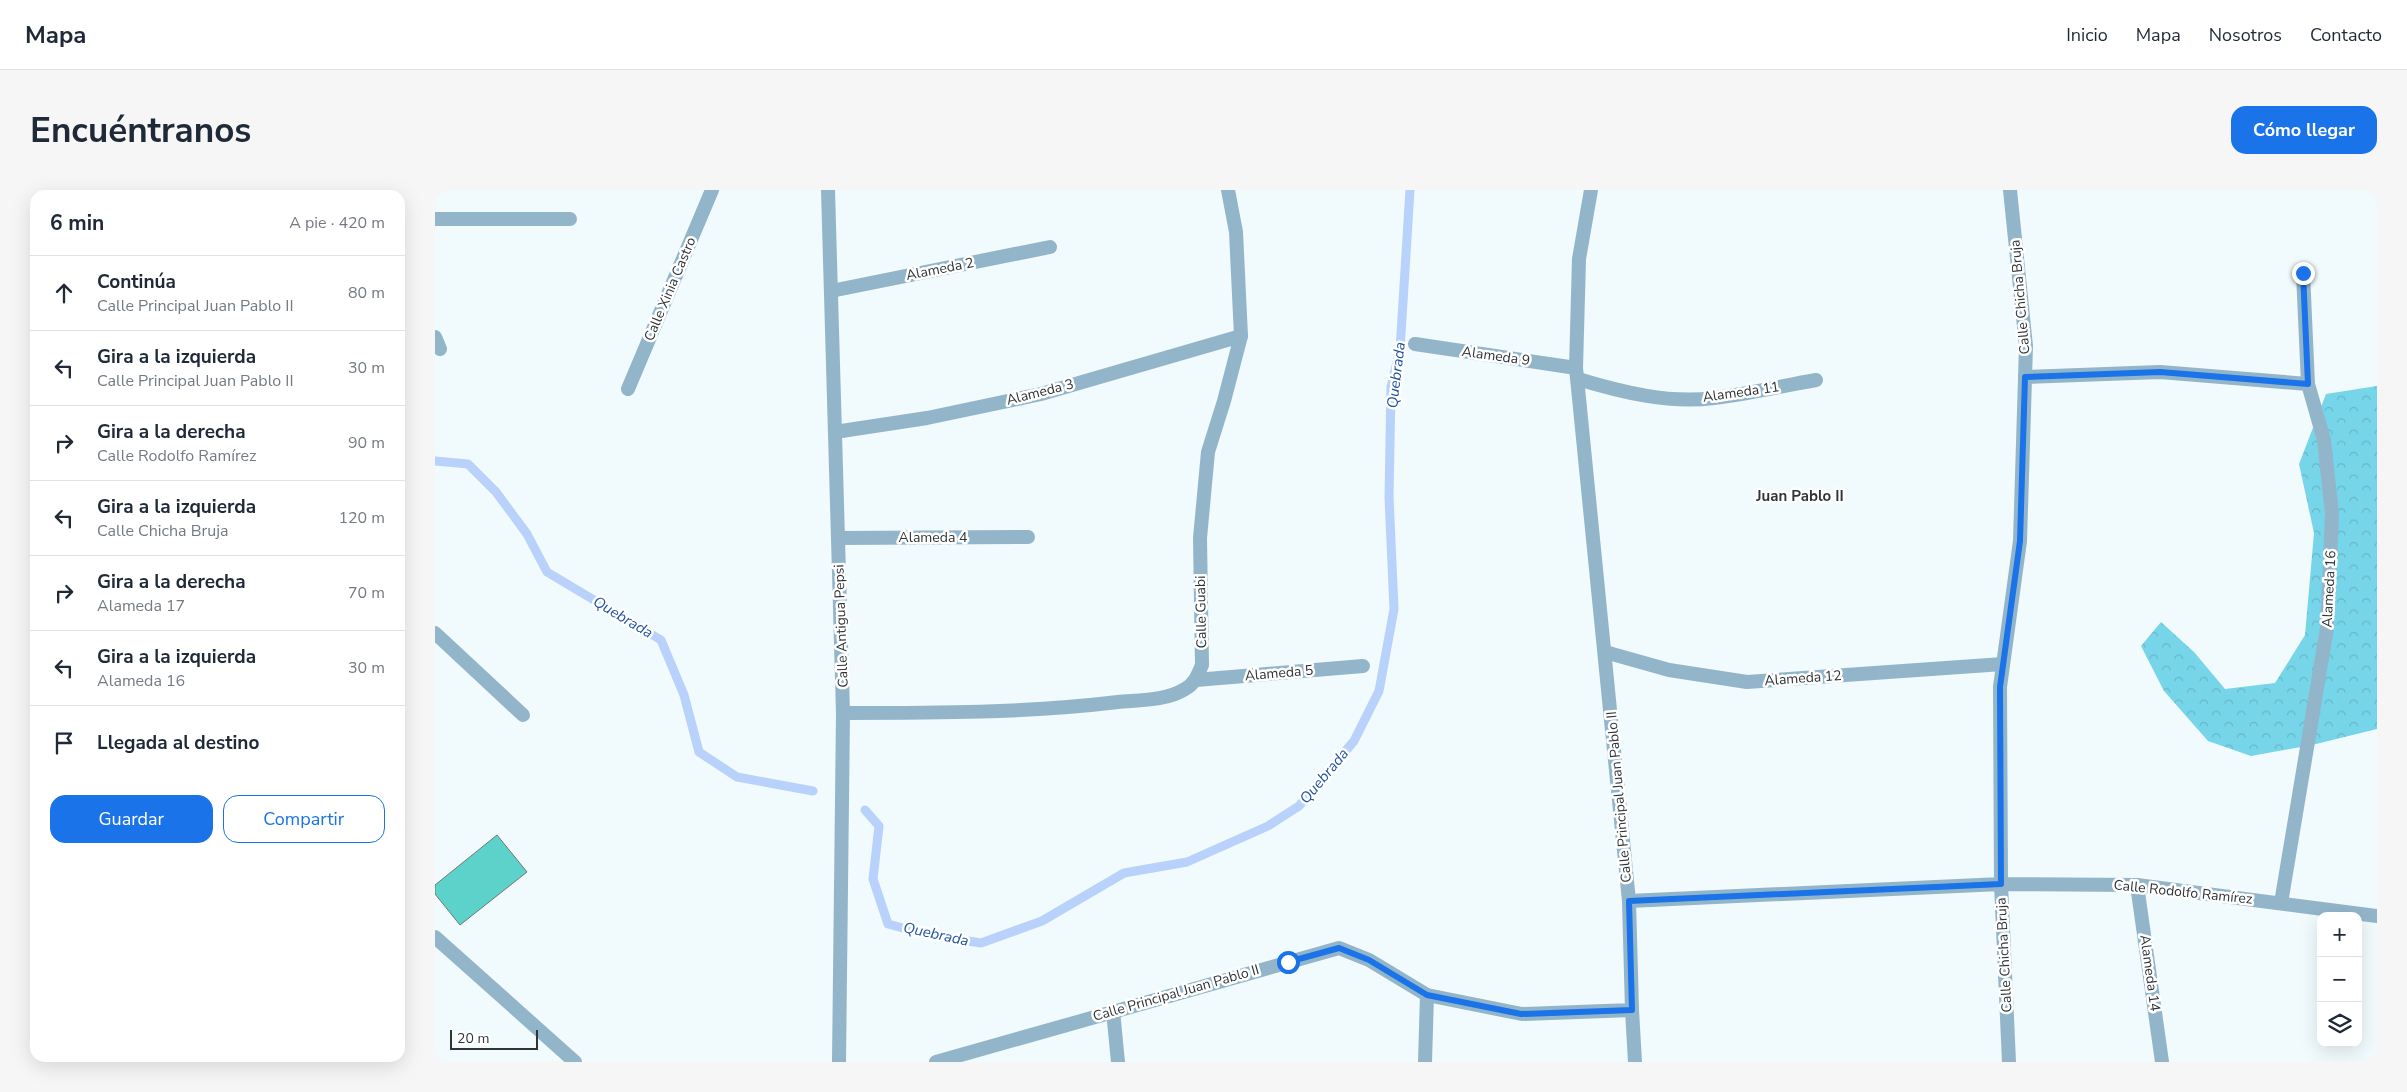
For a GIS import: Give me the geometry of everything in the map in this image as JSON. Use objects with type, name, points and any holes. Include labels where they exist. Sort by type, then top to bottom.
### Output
[{"type":"street","name":"Calle Xinia Castro","points":[[628,389],[712,190]]},
{"type":"street","name":"Calle Antigua Pepsi","points":[[828,190],[843,713],[839,1062]]},
{"type":"street","name":"Calle Guabi","points":[[1196,680],[1202,665],[1200,538],[1208,452],[1225,401],[1241,336],[1236,232],[1228,190]]},
{"type":"street","name":"Calle Principal Juan Pablo II","points":[[936,1062],[1339,948],[1369,960],[1427,995],[1521,1014],[1632,1010],[1629,901],[1577,373],[1579,259],[1591,190]]},
{"type":"street","name":"Calle Chicha Bruja","points":[[2009,1062],[2001,884],[2000,687],[2020,541],[2026,346],[2010,190]]},
{"type":"street","points":[[435,219],[570,219]]},
{"type":"street","name":"Alameda 2","points":[[831,291],[1050,247]]},
{"type":"street","name":"Alameda 16","points":[[2281,903],[2327,628],[2332,514],[2324,440],[2308,384],[2303,273]]},
{"type":"street","name":"Alameda 3","points":[[835,432],[927,418],[1041,394],[1241,336]]},
{"type":"street","name":"Alameda 9","points":[[1415,344],[1577,373]]},
{"type":"street","points":[[2025,377],[2160,372],[2308,384]]},
{"type":"street","name":"Alameda 11","points":[[1577,373],[1608,388],[1663,398],[1712,398],[1816,380]]},
{"type":"street","name":"Alameda 4","points":[[838,538],[1028,537]]},
{"type":"street","points":[[435,633],[523,715]]},
{"type":"street","name":"Alameda 12","points":[[1605,652],[1669,670],[1747,682],[2003,664]]},
{"type":"street","name":"Alameda 5","points":[[1196,680],[1363,666]]},
{"type":"street","points":[[843,713],[976,713],[1067,708],[1169,696],[1186,689],[1196,680]]},
{"type":"street","name":"Calle Rodolfo Ramírez","points":[[1629,901],[2001,884],[2137,885],[2377,916]]},
{"type":"street","name":"Alameda 14","points":[[2137,885],[2162,1062]]},
{"type":"street","points":[[435,937],[575,1062]]},
{"type":"street","points":[[1425,1062],[1427,995]]},
{"type":"street","points":[[1632,1010],[1635,1062]]},
{"type":"street","points":[[1113,1011],[1118,1062]]},
{"type":"green space","points":[[2377,386],[2377,729],[2312,745],[2251,756],[2208,741],[2164,691],[2141,646],[2161,622],[2194,652],[2225,689],[2275,683],[2305,635],[2314,533],[2299,464],[2326,394]]},
{"type":"building","points":[[497,835],[527,872],[460,925],[435,894],[435,885]]},
{"type":"waterway","name":"Quebrada","points":[[865,810],[879,826],[873,879],[888,924],[929,935],[981,943],[1042,921],[1124,873],[1187,862],[1268,826],[1299,806],[1354,741],[1379,691],[1394,609],[1389,497],[1391,387],[1400,350],[1410,190]]},
{"type":"waterway","name":"Quebrada","points":[[435,461],[468,464],[496,492],[527,534],[547,572],[661,640],[684,695],[699,752],[737,777],[813,791]]},
{"type":"district","name":"Juan Pablo II","points":[[1800,496]]},
{"type":"route","points":[[1288,962],[1339,948],[1369,960],[1427,995],[1521,1014],[1632,1010],[1629,901],[2001,884],[2000,687],[2020,541],[2025,377],[2160,372],[2255,378],[2308,384],[2303,273]]}]
